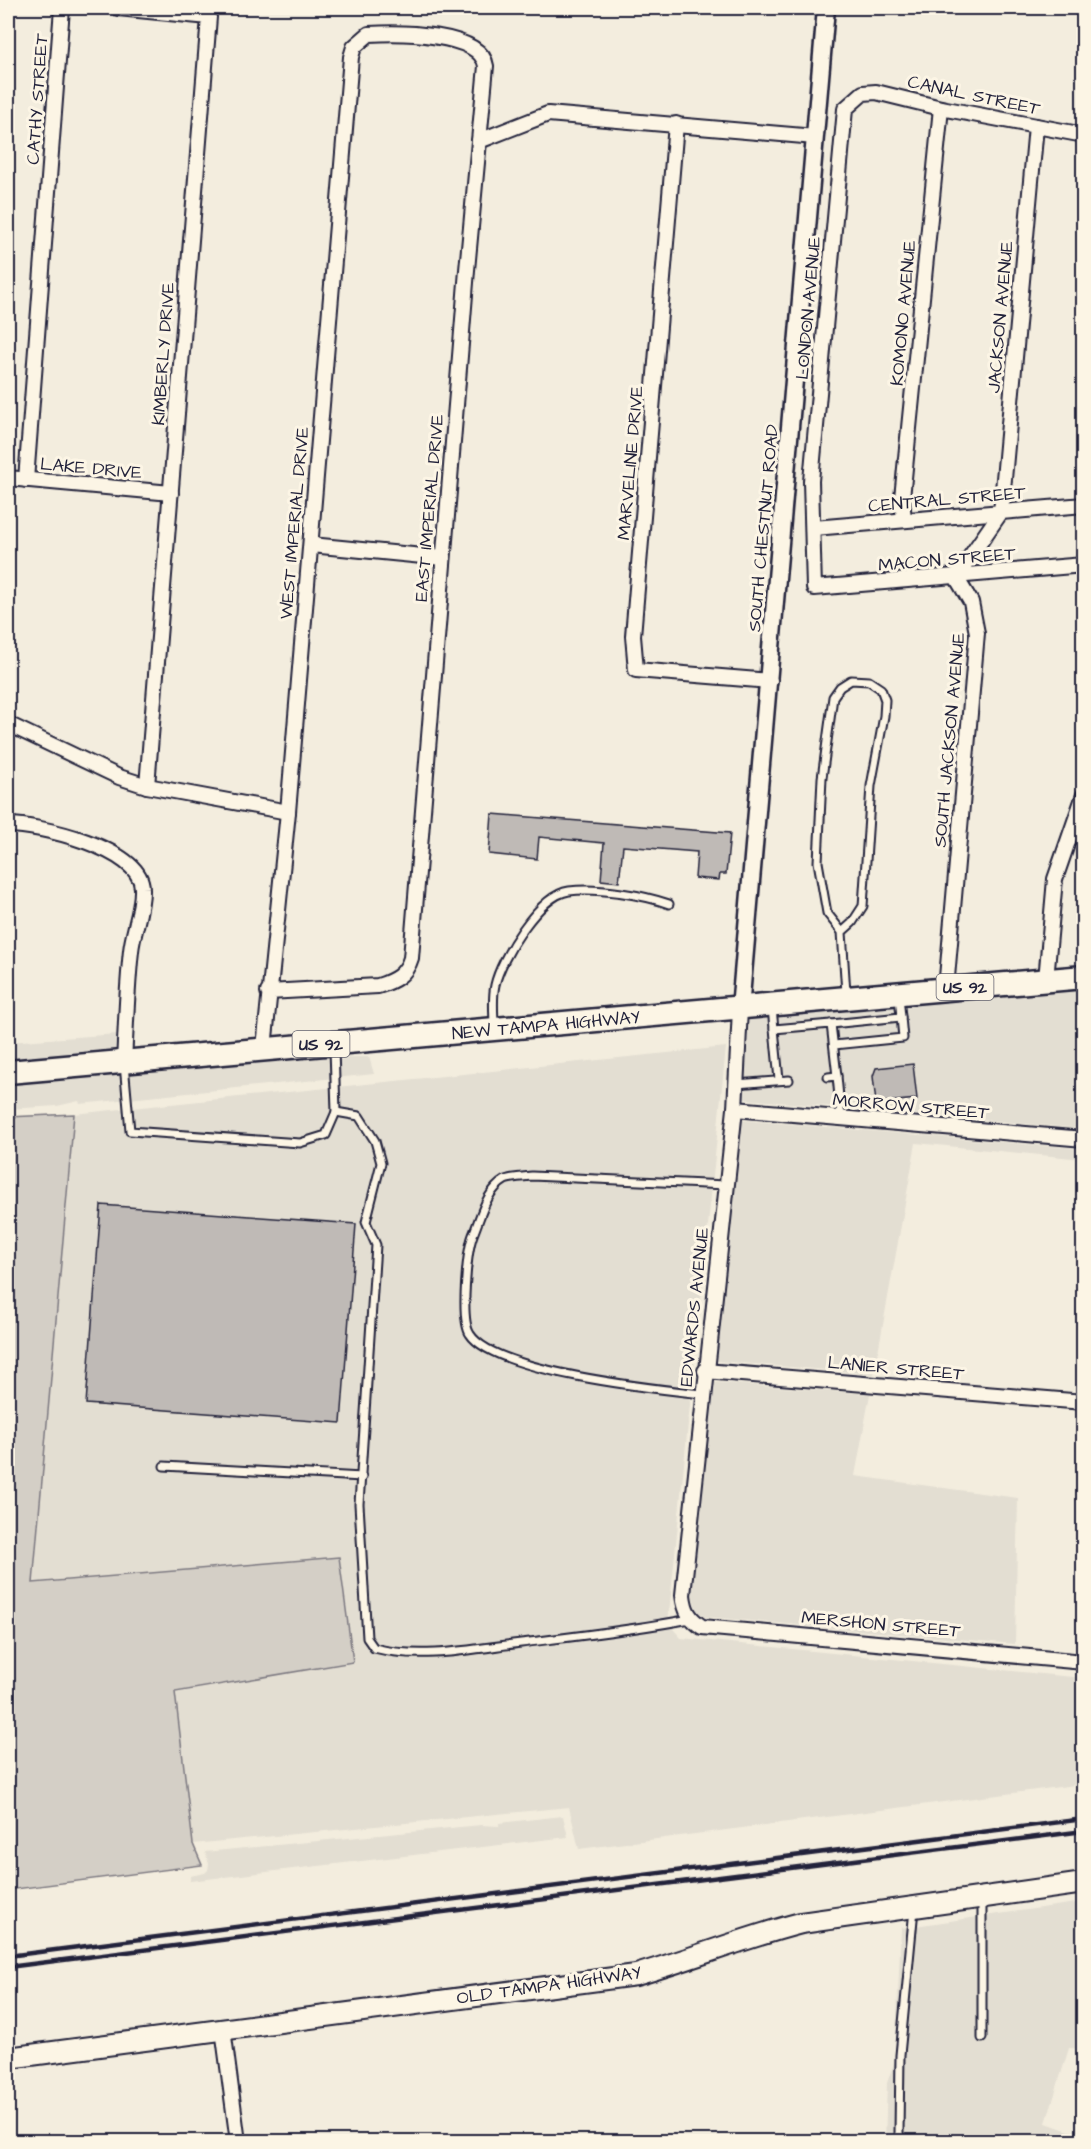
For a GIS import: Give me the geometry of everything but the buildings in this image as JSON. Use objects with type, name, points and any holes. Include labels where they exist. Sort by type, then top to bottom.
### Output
[{"type":"main road","name":"NEW TAMPA HIGHWAY","points":[[8,1072],[264,1048],[740,1009],[773,1017],[847,999],[1083,977]]},
{"type":"main road","name":"OLD TAMPA HIGHWAY","points":[[8,2058],[636,1975],[699,1957],[756,1935],[801,1923],[1083,1882]]},
{"type":"street","name":"CATHY STREET","points":[[26,480],[62,8]]},
{"type":"street","name":"KIMBERLY DRIVE","points":[[118,8],[209,17],[147,786]]},
{"type":"street","name":"SOUTH CHESTNUT ROAD","points":[[740,1009],[770,681],[826,8]]},
{"type":"street","name":"EAST IMPERIAL DRIVE","points":[[268,992],[378,986],[390,982],[408,966],[486,66],[481,52],[475,47],[440,37],[381,33],[360,39],[351,57]]},
{"type":"street","name":"WEST IMPERIAL DRIVE","points":[[264,1048],[288,812],[351,57]]},
{"type":"street","name":"CANAL STREET","points":[[858,97],[876,92],[940,108],[1083,135]]},
{"type":"street","name":"LONDON AVENUE","points":[[814,588],[811,481],[842,122],[844,109],[858,97]]},
{"type":"street","name":"KOMONO AVENUE","points":[[904,520],[902,498],[940,108]]},
{"type":"street","points":[[478,141],[548,114],[815,137]]},
{"type":"street","name":"MARVELINE DRIVE","points":[[676,124],[633,636],[636,670],[770,681]]},
{"type":"street","name":"JACKSON AVENUE","points":[[1001,512],[1036,126]]},
{"type":"street","name":"LAKE DRIVE","points":[[8,478],[171,493]]},
{"type":"street","name":"CENTRAL STREET","points":[[814,528],[1083,505]]},
{"type":"street","points":[[956,577],[1001,512]]},
{"type":"street","points":[[311,545],[443,558]]},
{"type":"street","name":"MACON STREET","points":[[814,588],[1083,565]]},
{"type":"street","name":"SOUTH JACKSON AVENUE","points":[[946,989],[977,633],[971,602],[956,577]]},
{"type":"street","points":[[8,724],[119,777],[147,786],[288,812]]},
{"type":"street","points":[[1046,980],[1054,879],[1083,795]]},
{"type":"street","points":[[8,825],[51,830],[89,842],[135,871],[142,886],[131,951],[124,1062]]},
{"type":"street","name":"EDWARDS AVENUE","points":[[687,1614],[682,1595],[702,1394],[735,1109],[740,1009]]},
{"type":"street","name":"MORROW STREET","points":[[735,1109],[1083,1139]]},
{"type":"street","name":"LANIER STREET","points":[[705,1371],[1083,1402]]},
{"type":"street","name":"MERSHON STREET","points":[[687,1614],[702,1627],[1083,1662]]},
{"type":"street","points":[[223,2029],[238,2142]]},
{"type":"lane","points":[[842,932],[852,924],[863,906],[871,786],[884,716],[885,700],[881,689],[869,681],[851,680],[840,687],[833,697],[822,778],[818,862],[827,913],[842,932],[847,999]]},
{"type":"lane","points":[[494,1029],[494,987],[508,949],[547,903],[568,891],[641,894],[669,904]]},
{"type":"lane","points":[[834,1045],[903,1038],[899,994]]},
{"type":"lane","points":[[779,1080],[773,1017],[831,1024],[902,1017]]},
{"type":"lane","points":[[831,1024],[841,1118]]},
{"type":"lane","points":[[124,1062],[129,1131],[300,1143],[326,1135],[336,1113],[334,1042]]},
{"type":"lane","points":[[828,1077],[837,1076]]},
{"type":"lane","points":[[736,1084],[789,1080]]},
{"type":"lane","points":[[336,1113],[359,1116],[375,1140],[381,1163],[366,1222],[376,1245],[359,1504],[367,1638],[374,1647],[394,1653],[452,1652],[654,1626],[687,1614]]},
{"type":"lane","points":[[702,1394],[563,1373],[509,1359],[480,1344],[469,1334],[466,1317],[470,1244],[489,1196],[506,1180],[532,1176],[726,1185]]},
{"type":"lane","points":[[164,1466],[362,1477]]},
{"type":"lane","points":[[982,1896],[982,2038]]},
{"type":"lane","points":[[908,2142],[901,2139],[899,2133],[899,2082],[915,1906]]},
{"type":"shaded area","points":[[1083,987],[1083,1129],[744,1099],[749,1019]]},
{"type":"shaded area","points":[[117,1034],[115,1052],[8,1062],[8,1042]]},
{"type":"shaded area","points":[[726,1047],[668,1623],[681,1638],[1083,1678],[1083,1784],[579,1849],[569,1807],[193,1844],[174,1692],[352,1662],[33,1584],[74,1114]]},
{"type":"shaded area","points":[[283,1057],[369,1057],[374,1074],[80,1104],[79,1101],[57,1106],[8,1109],[8,1083]]},
{"type":"shaded area","points":[[74,1114],[33,1583],[339,1557],[353,1662],[175,1692],[193,1844],[202,1865],[8,1890],[8,1117]]},
{"type":"shaded area","points":[[742,1120],[1083,1149],[1083,1159],[916,1143],[874,1374],[715,1361]]},
{"type":"shaded area","points":[[713,1382],[870,1394],[855,1476],[1018,1498],[1015,1644],[705,1617],[697,1611],[692,1595]]},
{"type":"shaded area","points":[[563,1816],[568,1837],[190,1881],[190,1876],[205,1873],[208,1870],[209,1864],[205,1852],[481,1825],[499,1826],[499,1823]]},
{"type":"shaded area","points":[[1083,1902],[1083,2049],[1069,2048],[1046,2123],[1083,2136],[1083,2141],[885,2142],[887,2083],[895,2060],[901,1928]]},
{"type":"railway","points":[[8,1956],[1084,1819]]},
{"type":"railway","points":[[8,1967],[1084,1831]]}]
